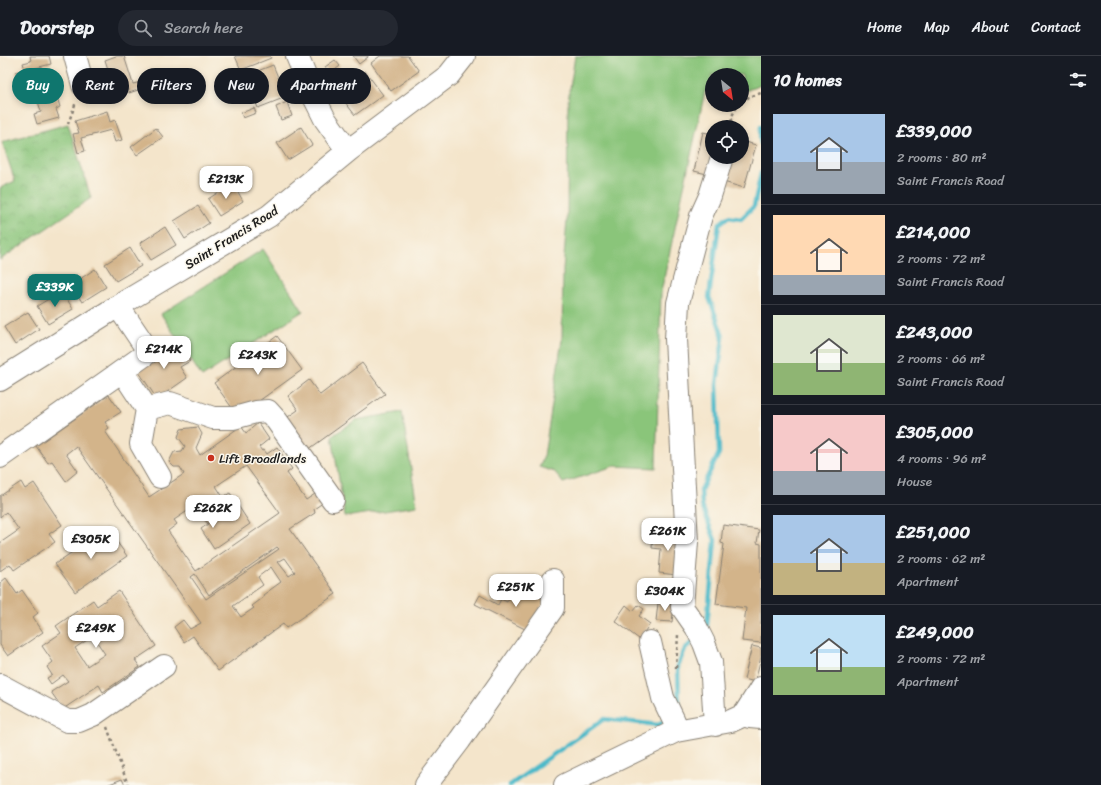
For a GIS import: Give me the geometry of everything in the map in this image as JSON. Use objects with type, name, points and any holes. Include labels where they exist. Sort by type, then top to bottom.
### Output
[{"type":"street","points":[[74,56],[78,68]]},
{"type":"street","points":[[297,56],[313,95],[325,118],[348,151]]},
{"type":"street","name":"Saint Francis Road","points":[[0,380],[118,306],[269,216],[348,151],[449,75],[464,56]]},
{"type":"street","points":[[715,724],[711,662],[700,635],[682,607],[687,542],[676,339],[678,303],[701,216],[710,196],[720,164]]},
{"type":"street","points":[[0,456],[149,352],[118,306]]},
{"type":"street","points":[[122,371],[147,409],[141,444],[160,476]]},
{"type":"street","points":[[147,409],[170,403],[213,418],[234,418],[256,412],[268,411],[277,421],[333,500]]},
{"type":"street","points":[[426,785],[460,740],[553,608],[553,580]]},
{"type":"street","points":[[650,642],[662,698],[672,719]]},
{"type":"street","points":[[0,685],[67,721],[79,721],[103,709],[164,666]]},
{"type":"street","points":[[566,785],[672,719],[715,724],[752,717],[761,688]]},
{"type":"path","points":[[749,97],[761,93]]},
{"type":"path","points":[[68,124],[76,104]]},
{"type":"path","points":[[676,673],[677,644],[682,607]]},
{"type":"path","points":[[103,709],[107,728],[128,785]]},
{"type":"green space","points":[[575,56],[761,56],[761,85],[749,89],[749,68],[705,68],[705,91],[661,292],[656,468],[614,466],[563,483],[555,472],[539,467],[544,456],[562,340],[563,270],[567,219],[568,101]]},
{"type":"green space","points":[[68,124],[91,198],[0,260],[0,188],[15,181],[2,142]]},
{"type":"green space","points":[[263,249],[303,311],[202,377],[161,314]]},
{"type":"green space","points":[[402,412],[417,506],[345,517],[332,436],[356,420]]},
{"type":"building","points":[[30,56],[49,56],[51,64],[35,68],[25,68],[23,63],[31,61]]},
{"type":"building","points":[[116,56],[124,56],[128,68],[108,68],[105,60]]},
{"type":"building","points":[[235,56],[270,56],[271,58],[246,68],[240,68]]},
{"type":"building","points":[[353,56],[368,56],[368,57],[359,64]]},
{"type":"building","points":[[380,56],[408,56],[419,71],[391,91],[371,63]]},
{"type":"building","points":[[335,60],[340,66],[338,68],[325,67]]},
{"type":"building","points":[[273,65],[277,75],[277,101],[269,104],[269,68],[265,68]]},
{"type":"building","points":[[129,72],[133,84],[137,83],[137,90],[129,93]]},
{"type":"building","points":[[371,79],[383,95],[371,104]]},
{"type":"building","points":[[39,104],[59,104],[60,107],[56,109],[59,118],[37,124],[34,114],[41,112]]},
{"type":"building","points":[[256,104],[268,104],[258,108]]},
{"type":"building","points":[[283,104],[288,104],[292,116],[281,120],[276,107]]},
{"type":"building","points":[[346,104],[370,104],[355,115]]},
{"type":"building","points":[[254,108],[256,113],[243,118],[241,113]]},
{"type":"building","points":[[107,111],[110,122],[115,120],[122,140],[115,142],[111,130],[81,138],[85,151],[78,153],[73,134],[79,133],[75,121]]},
{"type":"building","points":[[301,127],[312,145],[288,160],[277,143]]},
{"type":"building","points":[[156,128],[163,137],[137,155],[131,147]]},
{"type":"building","points":[[703,132],[705,132],[705,164],[709,164],[707,174],[694,171]]},
{"type":"building","points":[[749,143],[756,145],[744,188],[720,181],[726,164],[749,164]]},
{"type":"building","points":[[233,183],[243,201],[219,216],[208,199]]},
{"type":"building","points":[[198,206],[209,223],[185,239],[174,221]]},
{"type":"building","points":[[165,227],[176,245],[151,260],[140,243]]},
{"type":"building","points":[[130,248],[141,266],[116,281],[105,264]]},
{"type":"building","points":[[95,269],[106,287],[82,302],[71,285]]},
{"type":"building","points":[[62,291],[73,309],[48,324],[37,306]]},
{"type":"building","points":[[28,312],[39,329],[15,345],[4,327]]},
{"type":"building","points":[[277,336],[302,370],[238,416],[214,383]]},
{"type":"building","points":[[179,345],[190,361],[180,367],[187,378],[157,399],[135,366],[164,346],[168,352]]},
{"type":"building","points":[[362,363],[385,394],[305,452],[282,421],[298,410],[288,396],[309,380],[320,395]]},
{"type":"building","points":[[109,395],[121,412],[105,422],[109,428],[105,431],[149,497],[184,474],[180,467],[174,467],[169,462],[174,452],[182,451],[185,446],[178,437],[181,429],[198,427],[202,434],[196,448],[200,455],[241,426],[246,433],[258,423],[269,439],[259,447],[262,451],[264,450],[267,454],[277,447],[292,469],[287,473],[306,500],[318,492],[324,502],[314,509],[315,513],[290,529],[336,594],[286,628],[283,624],[218,671],[193,636],[184,642],[174,627],[183,620],[190,629],[201,623],[76,446],[66,454],[78,471],[66,481],[52,461],[48,463],[36,446]],"holes":[[[246,466],[280,513],[196,571],[168,531],[177,524],[174,520],[195,506],[208,524],[201,529],[214,549],[250,524],[230,493],[223,497],[216,486]],[[277,547],[279,549],[206,599],[191,577],[195,574],[209,595]],[[285,558],[295,572],[289,576],[278,562]],[[271,567],[281,582],[263,595],[264,597],[252,606],[254,608],[241,617],[233,606],[263,585],[258,577]]]},
{"type":"building","points":[[21,482],[25,489],[34,483],[62,525],[49,534],[55,542],[14,570],[10,564],[0,571],[0,543],[19,530],[6,512],[0,517],[0,496]]},
{"type":"building","points":[[723,525],[759,530],[757,543],[761,544],[761,643],[742,641],[746,608],[716,604],[724,544],[721,543]]},
{"type":"building","points":[[107,528],[127,556],[75,592],[55,564]]},
{"type":"building","points":[[653,533],[681,536],[677,575],[659,573],[661,549],[652,548]]},
{"type":"building","points":[[6,578],[17,594],[22,590],[38,613],[33,617],[43,632],[8,656],[0,645],[0,583]]},
{"type":"building","points":[[518,586],[545,600],[529,631],[475,604],[480,595],[498,605],[501,599],[507,602],[510,595],[513,596]]},
{"type":"building","points":[[119,591],[156,646],[135,660],[140,667],[103,692],[99,685],[63,709],[51,692],[68,681],[63,675],[51,684],[47,678],[52,675],[47,667],[53,662],[42,646],[61,633],[56,626],[93,600],[97,606]],"holes":[[[93,636],[105,654],[87,666],[75,648]]]},
{"type":"building","points":[[658,603],[674,604],[672,622],[656,621]]},
{"type":"building","points":[[626,605],[633,611],[638,605],[644,609],[639,616],[650,624],[639,639],[615,621]]},
{"type":"building","points":[[752,646],[761,648],[761,657],[755,682],[744,679]]},
{"type":"building","points":[[122,779],[125,785],[107,785]]},
{"type":"waterway","points":[[761,127],[761,143]]},
{"type":"waterway","points":[[705,629],[707,625],[715,540],[702,506],[701,490],[719,453],[717,384],[723,337],[709,297],[719,224],[728,217],[741,219],[754,206],[761,173]]},
{"type":"waterway","points":[[676,710],[679,707],[678,666],[685,649],[696,639]]},
{"type":"waterway","points":[[510,785],[604,719],[659,725],[666,719]]},
{"type":"place","name":"Lift Broadlands","points":[[211,458]]}]
